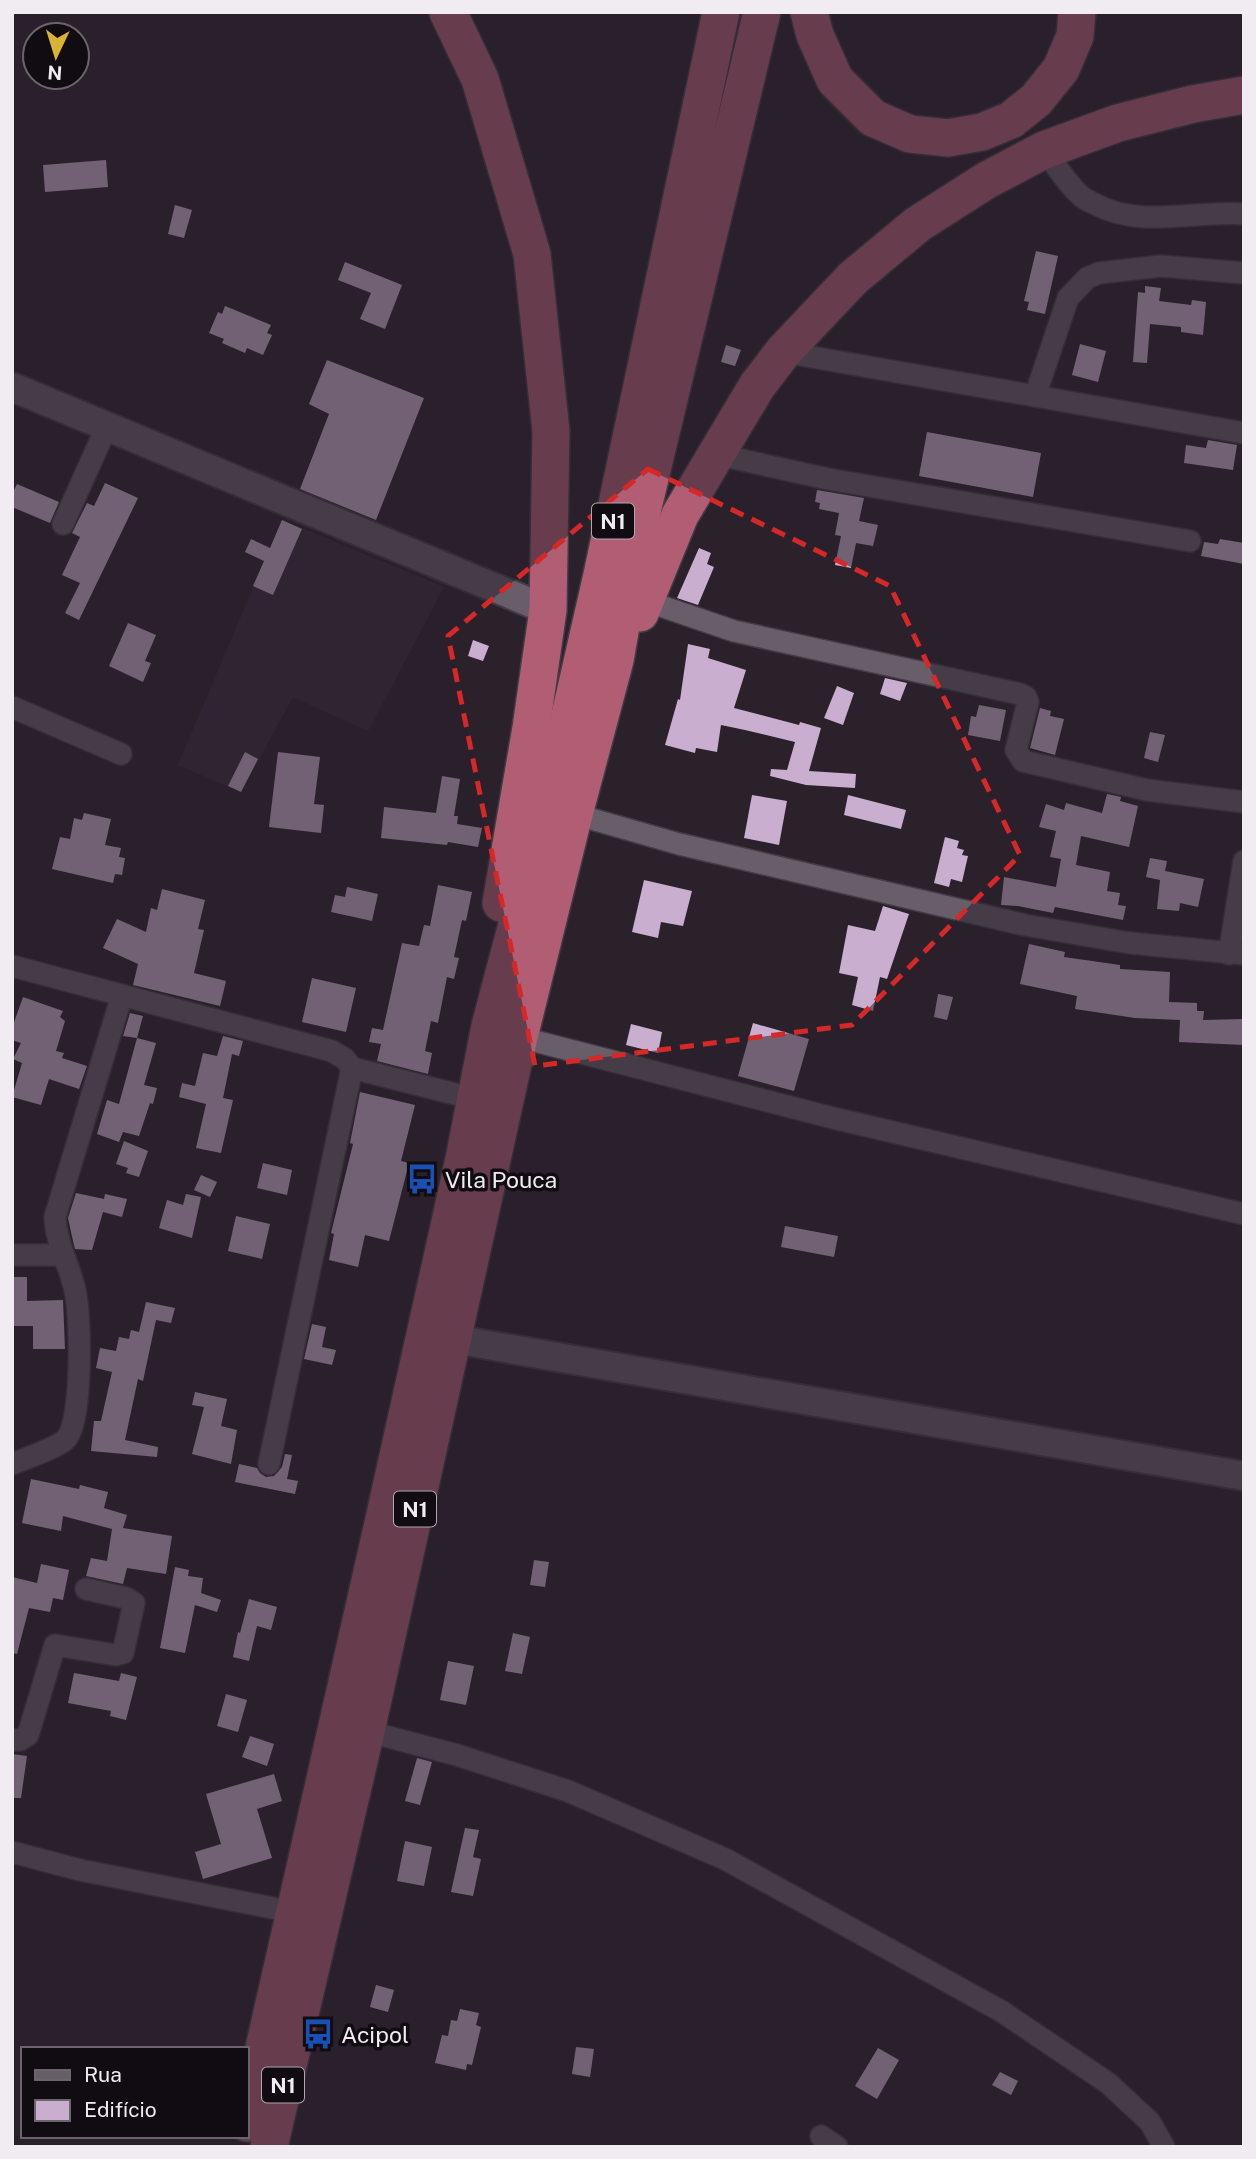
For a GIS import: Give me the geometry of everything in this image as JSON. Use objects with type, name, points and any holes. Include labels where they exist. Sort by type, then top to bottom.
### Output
[{"type":"highway","points":[[448,12],[480,79],[532,254],[551,431],[548,610],[531,728],[498,917],[505,1032]]},
{"type":"highway","name":"N1","points":[[269,2147],[366,1731],[453,1339],[505,1032],[560,759],[602,575],[721,12]]},
{"type":"highway","name":"N1","points":[[248,2118],[382,1528],[475,1099],[505,1032],[574,814],[615,660],[639,524],[762,12]]},
{"type":"highway","points":[[809,12],[815,35],[835,80],[873,118],[910,134],[948,138],[982,132],[1011,120],[1036,100],[1061,69],[1075,36],[1077,12]]},
{"type":"highway","points":[[615,660],[646,601],[680,515],[757,386],[783,352],[853,278],[918,224],[987,180],[1044,150],[1118,123],[1193,104],[1244,95]]},
{"type":"street","points":[[1044,150],[1082,197],[1105,210],[1131,217],[1180,218],[1244,214]]},
{"type":"street","points":[[1035,396],[1068,298],[1087,278],[1100,273],[1161,266],[1244,273]]},
{"type":"street","points":[[783,352],[1244,433]]},
{"type":"street","points":[[12,387],[548,610]]},
{"type":"street","points":[[63,524],[107,426]]},
{"type":"street","points":[[715,454],[828,479],[1190,541]]},
{"type":"street","points":[[646,601],[734,631],[1020,694],[1026,697],[1028,702],[1016,750],[1023,761],[1147,790],[1244,802]]},
{"type":"street","points":[[12,707],[121,754]]},
{"type":"street","points":[[574,814],[679,844],[1025,925],[1130,943],[1237,954],[1244,861]]},
{"type":"street","points":[[12,966],[332,1051],[345,1059],[352,1068],[475,1099]]},
{"type":"street","points":[[12,1464],[65,1441],[72,1431],[80,1348],[75,1291],[56,1235],[55,1217],[122,995]]},
{"type":"street","points":[[505,1032],[833,1118],[1244,1214]]},
{"type":"street","points":[[269,1464],[352,1068]]},
{"type":"street","points":[[12,1255],[63,1255]]},
{"type":"street","points":[[453,1339],[1244,1476]]},
{"type":"street","points":[[12,1740],[20,1740],[28,1735],[55,1645],[116,1655],[123,1653],[134,1603],[126,1598],[86,1589]]},
{"type":"street","points":[[366,1731],[457,1755],[568,1791],[725,1859],[1002,2011],[1108,2083],[1150,2122],[1164,2147]]},
{"type":"street","points":[[12,1852],[80,1870],[293,1912]]},
{"type":"highlighted area","points":[[648,469],[890,586],[1020,855],[852,1025],[535,1066],[448,636]]},
{"type":"shaded area","points":[[282,520],[444,587],[368,731],[293,697],[241,792],[178,765]]},
{"type":"building","points":[[106,160],[108,187],[45,192],[43,165]]},
{"type":"building","points":[[175,205],[192,210],[184,238],[168,234]]},
{"type":"building","points":[[1036,251],[1058,256],[1045,314],[1027,310],[1029,302],[1024,301]]},
{"type":"building","points":[[345,262],[402,285],[385,329],[360,319],[371,293],[338,280]]},
{"type":"building","points":[[1145,286],[1161,288],[1159,301],[1191,305],[1192,300],[1206,302],[1203,335],[1181,332],[1181,327],[1150,324],[1147,363],[1133,362],[1138,292],[1145,293]]},
{"type":"building","points":[[225,306],[271,325],[267,333],[272,335],[263,355],[247,348],[245,353],[222,343],[224,339],[209,333],[218,312],[222,314]]},
{"type":"building","points":[[1080,344],[1106,351],[1098,382],[1072,375]]},
{"type":"building","points":[[726,345],[741,350],[735,366],[721,362]]},
{"type":"building","points":[[327,360],[424,398],[376,520],[300,489],[329,414],[309,404]]},
{"type":"building","points":[[927,432],[1041,453],[1033,497],[919,476]]},
{"type":"building","points":[[1208,440],[1237,445],[1233,470],[1184,463],[1186,445],[1206,448]]},
{"type":"building","points":[[105,483],[138,498],[79,620],[65,613],[80,583],[62,575],[80,537],[72,533],[87,503],[94,506]]},
{"type":"building","points":[[17,484],[59,502],[50,523],[12,507],[12,494]]},
{"type":"building","points":[[817,490],[864,498],[859,521],[878,525],[873,546],[856,543],[851,568],[835,565],[841,536],[835,535],[839,513],[819,509],[820,503],[815,502]]},
{"type":"building","points":[[282,520],[302,529],[273,595],[253,586],[264,561],[245,552],[251,539],[270,548]]},
{"type":"building","points":[[1220,539],[1244,543],[1244,564],[1201,556],[1204,542],[1218,544]]},
{"type":"building","points":[[699,548],[711,553],[707,564],[714,567],[698,605],[677,598]]},
{"type":"building","points":[[128,623],[156,635],[145,661],[151,663],[143,682],[109,666]]},
{"type":"building","points":[[473,640],[489,646],[483,661],[468,656]]},
{"type":"building","points":[[688,644],[710,649],[708,658],[746,670],[734,708],[821,728],[809,771],[856,774],[855,788],[806,785],[770,776],[771,769],[787,770],[795,742],[745,730],[721,725],[717,752],[696,748],[695,753],[665,745],[678,699],[680,700]]},
{"type":"building","points":[[885,678],[907,683],[900,701],[880,694]]},
{"type":"building","points":[[837,686],[854,693],[843,725],[824,718]]},
{"type":"building","points":[[979,705],[1006,710],[1000,741],[968,735],[971,716],[976,717]]},
{"type":"building","points":[[1040,708],[1051,711],[1050,716],[1064,719],[1055,755],[1030,748]]},
{"type":"building","points":[[1150,732],[1165,735],[1158,762],[1144,758]]},
{"type":"building","points":[[245,752],[258,759],[241,792],[228,786]]},
{"type":"building","points":[[278,752],[320,757],[314,804],[324,805],[321,833],[269,827]]},
{"type":"building","points":[[442,776],[460,779],[454,816],[458,816],[457,824],[482,828],[478,847],[448,842],[447,845],[381,838],[384,807],[436,813]]},
{"type":"building","points":[[1107,794],[1121,797],[1120,801],[1138,806],[1129,847],[1081,836],[1076,865],[1110,872],[1107,891],[1120,893],[1118,905],[1126,906],[1123,920],[1055,907],[1053,913],[1001,905],[1004,877],[1056,887],[1061,859],[1050,857],[1056,831],[1039,827],[1046,804],[1064,810],[1066,803],[1102,813]]},
{"type":"building","points":[[752,795],[787,801],[779,845],[744,838]]},
{"type":"building","points":[[848,795],[906,810],[901,829],[844,815]]},
{"type":"building","points":[[84,813],[111,819],[105,845],[121,848],[119,857],[125,858],[122,875],[115,874],[113,883],[52,869],[60,837],[70,839],[74,818],[82,820]]},
{"type":"building","points":[[945,837],[959,841],[957,848],[964,850],[962,855],[968,856],[962,882],[951,879],[949,887],[934,883]]},
{"type":"building","points":[[1150,858],[1167,861],[1165,871],[1204,879],[1198,907],[1180,903],[1179,911],[1157,909],[1160,880],[1146,877]]},
{"type":"building","points":[[644,880],[692,891],[683,926],[661,922],[658,938],[632,932]]},
{"type":"building","points":[[438,885],[472,892],[466,921],[462,920],[454,957],[459,958],[454,979],[447,977],[438,1023],[431,1021],[425,1051],[432,1053],[428,1074],[377,1061],[381,1044],[369,1042],[372,1028],[383,1030],[402,943],[419,946],[424,925],[430,926]]},
{"type":"building","points":[[347,887],[378,894],[372,921],[331,912],[335,895],[345,897]]},
{"type":"building","points":[[162,889],[205,900],[198,929],[204,930],[194,973],[226,981],[220,1006],[133,985],[138,964],[103,948],[117,919],[146,932],[151,908],[157,910]]},
{"type":"building","points":[[883,906],[909,914],[887,979],[880,977],[873,1011],[852,1005],[858,977],[839,973],[848,925],[875,931]]},
{"type":"building","points":[[1029,944],[1065,952],[1064,957],[1120,965],[1120,969],[1170,972],[1169,1002],[1197,1003],[1197,1011],[1204,1011],[1203,1020],[1244,1019],[1244,1045],[1179,1042],[1180,1020],[1135,1018],[1075,1009],[1077,996],[1020,984]]},
{"type":"building","points":[[312,978],[356,988],[346,1032],[302,1022]]},
{"type":"building","points":[[938,994],[953,997],[947,1020],[934,1017]]},
{"type":"building","points":[[23,997],[63,1011],[60,1017],[65,1021],[56,1051],[64,1053],[62,1058],[87,1066],[79,1089],[49,1079],[41,1105],[12,1097],[22,1063],[13,1059],[21,1043],[12,1040],[12,1028]]},
{"type":"building","points":[[130,1013],[143,1016],[137,1038],[123,1036]]},
{"type":"building","points":[[753,1023],[809,1039],[794,1091],[738,1076]]},
{"type":"building","points":[[631,1024],[662,1032],[658,1053],[626,1045]]},
{"type":"building","points":[[223,1036],[243,1041],[239,1056],[232,1054],[223,1098],[233,1100],[221,1153],[196,1148],[206,1104],[179,1097],[182,1083],[195,1086],[203,1053],[217,1056]]},
{"type":"building","points":[[137,1038],[156,1043],[144,1085],[157,1088],[139,1136],[123,1132],[119,1142],[97,1134],[107,1100],[119,1104]]},
{"type":"building","points":[[360,1092],[415,1105],[401,1161],[409,1163],[389,1241],[365,1235],[358,1267],[329,1260],[334,1234],[331,1233],[353,1144],[350,1143]]},
{"type":"building","points":[[124,1141],[148,1151],[139,1177],[126,1173],[128,1168],[116,1164]]},
{"type":"building","points":[[263,1163],[292,1170],[287,1195],[257,1188]]},
{"type":"building","points":[[201,1175],[217,1182],[210,1197],[194,1190]]},
{"type":"building","points":[[76,1193],[104,1199],[105,1194],[127,1199],[122,1217],[103,1212],[92,1250],[75,1249],[68,1218]]},
{"type":"building","points":[[186,1194],[201,1197],[192,1238],[159,1228],[167,1200],[183,1205]]},
{"type":"building","points":[[236,1216],[270,1224],[262,1259],[228,1251]]},
{"type":"building","points":[[785,1226],[838,1236],[834,1257],[781,1247]]},
{"type":"building","points":[[12,1277],[27,1277],[27,1301],[63,1300],[65,1349],[33,1349],[33,1326],[12,1326]]},
{"type":"building","points":[[146,1302],[175,1308],[171,1323],[156,1320],[143,1381],[138,1379],[125,1440],[158,1447],[157,1457],[91,1451],[94,1421],[101,1421],[112,1372],[96,1368],[100,1348],[116,1351],[119,1337],[129,1339],[131,1330],[139,1332]]},
{"type":"building","points":[[312,1324],[326,1327],[322,1347],[336,1350],[332,1365],[304,1359]]},
{"type":"building","points":[[195,1392],[227,1399],[221,1426],[237,1430],[231,1464],[192,1454],[204,1407],[192,1405]]},
{"type":"building","points":[[285,1454],[292,1455],[287,1479],[298,1481],[295,1494],[235,1482],[239,1464],[257,1468],[266,1477],[274,1476],[282,1467]]},
{"type":"building","points":[[31,1479],[79,1489],[80,1485],[108,1492],[104,1508],[127,1515],[123,1528],[172,1536],[166,1574],[127,1568],[123,1584],[86,1576],[91,1558],[107,1561],[112,1529],[63,1516],[61,1531],[22,1523]]},
{"type":"building","points":[[534,1560],[549,1562],[545,1587],[530,1585]]},
{"type":"building","points":[[41,1564],[69,1570],[63,1600],[53,1598],[50,1612],[29,1608],[17,1654],[12,1653],[12,1577],[37,1583]]},
{"type":"building","points":[[175,1567],[189,1570],[188,1576],[203,1578],[201,1593],[221,1600],[217,1612],[195,1605],[185,1653],[160,1648]]},
{"type":"building","points":[[249,1599],[277,1607],[271,1630],[257,1626],[249,1661],[233,1657]]},
{"type":"building","points":[[513,1633],[530,1637],[522,1674],[505,1671]]},
{"type":"building","points":[[448,1661],[474,1666],[466,1705],[440,1700]]},
{"type":"building","points":[[74,1673],[119,1681],[121,1673],[137,1677],[126,1720],[110,1716],[111,1711],[68,1703]]},
{"type":"building","points":[[226,1694],[247,1700],[238,1732],[217,1726]]},
{"type":"building","points":[[250,1736],[274,1744],[267,1766],[242,1757]]},
{"type":"building","points":[[12,1754],[27,1756],[21,1798],[12,1798]]},
{"type":"building","points":[[417,1758],[432,1762],[420,1805],[405,1801]]},
{"type":"building","points":[[274,1774],[282,1801],[257,1809],[272,1858],[203,1879],[195,1852],[221,1844],[206,1794]]},
{"type":"building","points":[[465,1828],[479,1830],[473,1857],[481,1859],[473,1896],[451,1892]]},
{"type":"building","points":[[405,1841],[432,1847],[424,1886],[397,1881]]},
{"type":"building","points":[[376,1985],[394,1990],[388,2012],[370,2007]]},
{"type":"building","points":[[460,2009],[479,2013],[476,2025],[481,2027],[472,2065],[467,2064],[466,2070],[435,2063],[442,2035],[448,2036],[451,2020],[457,2021]]},
{"type":"building","points":[[576,2047],[594,2049],[590,2077],[572,2074]]},
{"type":"building","points":[[878,2048],[899,2060],[877,2099],[855,2086]]},
{"type":"building","points":[[1000,2072],[1018,2081],[1011,2095],[992,2085]]},
{"type":"place","name":"Vila Pouca","points":[[422,1179]]},
{"type":"place","name":"Acipol","points":[[318,2034]]}]
